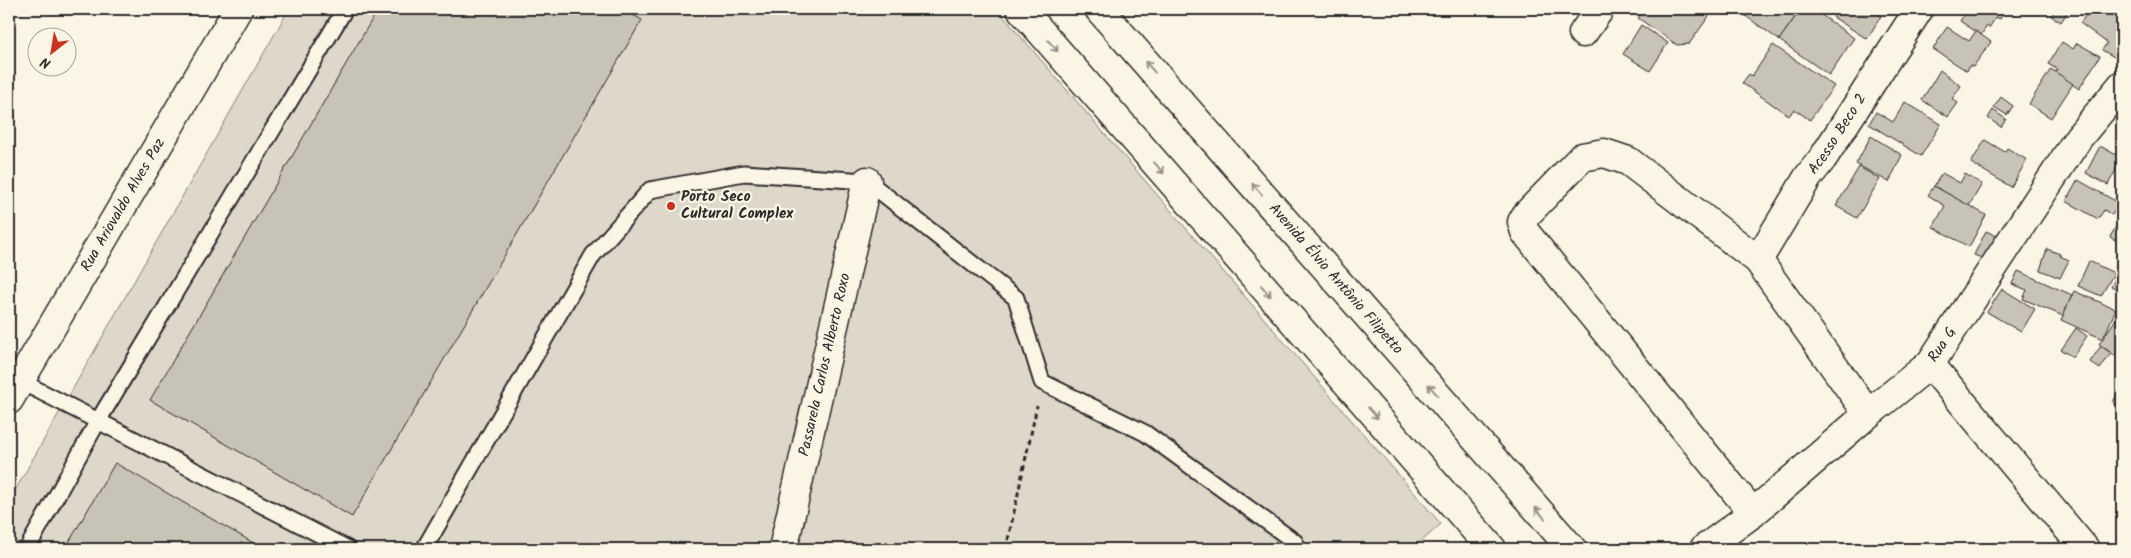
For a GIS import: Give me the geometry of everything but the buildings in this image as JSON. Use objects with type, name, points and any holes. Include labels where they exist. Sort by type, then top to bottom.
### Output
[{"type":"street","name":"Rua Ariovaldo Alves Paz","points":[[14,390],[238,9]]},
{"type":"street","points":[[1021,9],[1492,549]]},
{"type":"street","name":"Avenida Élvio Antônio Filipetto","points":[[1099,9],[1572,549]]},
{"type":"street","points":[[1583,33],[1600,9]]},
{"type":"street","name":"Acesso Beco 2","points":[[1758,260],[1808,178],[1823,158],[1919,9]]},
{"type":"street","name":"Rua G","points":[[1704,549],[1753,513],[1868,414],[1930,364],[2080,137],[2122,86]]},
{"type":"street","points":[[1753,513],[1525,232],[1522,222],[1526,215],[1582,157],[1604,152],[1628,161],[1758,260],[1868,414]]},
{"type":"street","name":"Passarela Carlos Alberto Roxo","points":[[782,549],[867,181]]},
{"type":"street","points":[[1930,364],[2085,549]]},
{"type":"lane","points":[[27,549],[98,421],[345,9]]},
{"type":"lane","points":[[424,549],[593,255],[650,190],[744,173],[867,181],[1016,298],[1042,382],[1145,433],[1295,542],[1298,549]]},
{"type":"lane","points":[[14,390],[98,421],[348,549]]},
{"type":"path","points":[[1006,549],[1042,382]]},
{"type":"shaded area","name":"Porto Seco Cultural Complex","points":[[289,9],[997,9],[1441,524],[1413,549],[9,549],[9,501]]},
{"type":"place","name":"Porto Seco Cultural Complex","points":[[671,206]]}]
